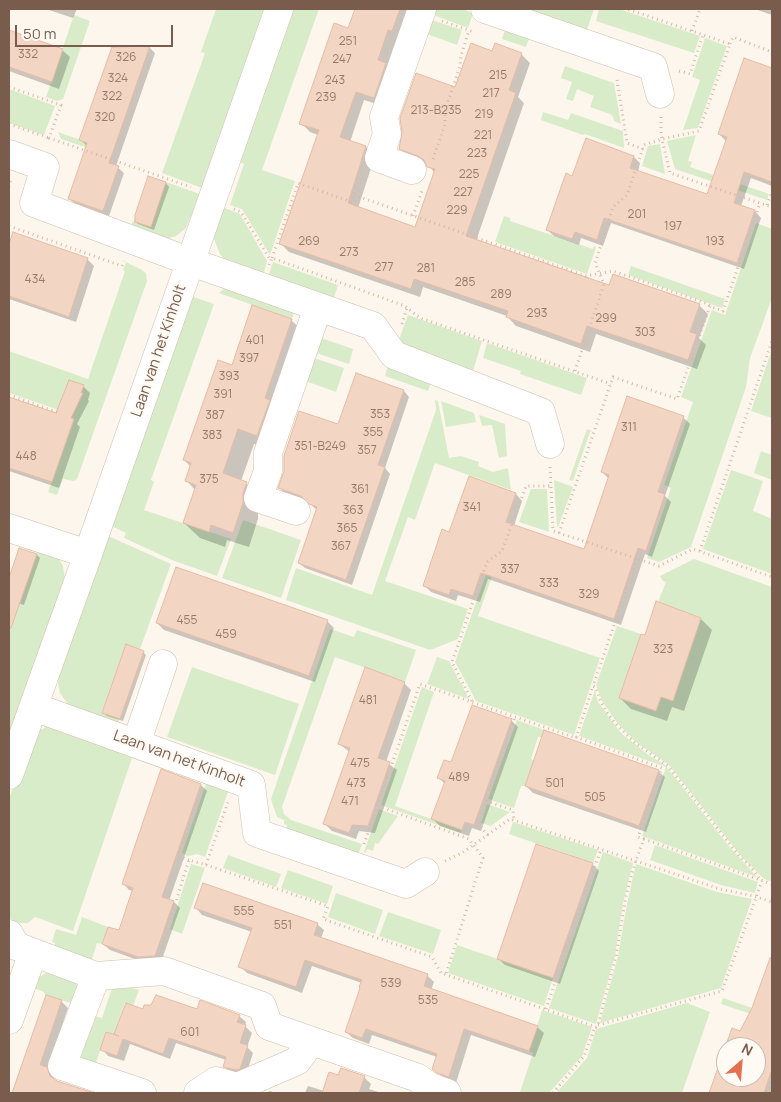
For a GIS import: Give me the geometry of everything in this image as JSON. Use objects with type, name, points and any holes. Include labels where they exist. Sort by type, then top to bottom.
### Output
[{"type":"street","name":"Laan van het Kinholt","points":[[9,775],[279,9]]},
{"type":"street","points":[[421,11],[384,117],[387,134],[379,158],[422,173]]},
{"type":"street","points":[[481,21],[653,67],[658,86]]},
{"type":"street","points":[[9,154],[45,167],[34,203],[191,262],[373,326],[394,355],[541,412],[550,444]]},
{"type":"street","points":[[296,511],[258,498],[268,471],[268,453],[318,307]]},
{"type":"street","points":[[9,528],[88,554]]},
{"type":"street","points":[[136,744],[163,664]]},
{"type":"street","name":"Laan van het Kinholt","points":[[34,707],[252,784],[257,833],[406,884],[425,872]]},
{"type":"street","points":[[9,934],[16,946],[96,976],[164,971],[262,1006],[269,1026],[418,1078],[430,1087],[447,1093]]},
{"type":"street","points":[[9,1020],[33,953]]},
{"type":"street","points":[[96,976],[62,1066],[142,1093]]},
{"type":"street","points":[[198,1093],[216,1081],[237,1087],[297,1061],[311,1042]]},
{"type":"path","points":[[627,9],[730,44]]},
{"type":"path","points":[[692,31],[700,9]]},
{"type":"path","points":[[421,11],[469,30]]},
{"type":"path","points":[[413,216],[422,173],[445,124],[445,111],[460,66],[469,30],[481,21]]},
{"type":"path","points":[[703,35],[690,74],[680,71],[658,86],[662,139],[670,173],[772,207]]},
{"type":"path","points":[[575,372],[604,284],[594,263],[612,207],[627,195],[644,145],[700,131],[733,37],[772,52]]},
{"type":"path","points":[[608,77],[617,80],[627,143],[642,149]]},
{"type":"path","points":[[9,87],[61,105],[49,138]]},
{"type":"path","points":[[9,124],[214,196],[225,206],[241,212],[271,259],[405,306],[420,318],[611,384]]},
{"type":"path","points":[[261,287],[298,183],[351,202],[367,156],[380,156]]},
{"type":"path","points":[[767,205],[772,191]]},
{"type":"path","points":[[354,195],[586,276],[614,271],[723,311],[760,203]]},
{"type":"path","points":[[9,226],[122,266],[132,239]]},
{"type":"path","points":[[559,533],[613,377],[677,399],[710,306]]},
{"type":"path","points":[[700,551],[772,341]]},
{"type":"path","points":[[9,395],[60,413]]},
{"type":"path","points":[[550,444],[553,531],[659,566],[693,550],[772,577]]},
{"type":"path","points":[[472,702],[452,662],[487,562],[502,551],[526,486],[550,486]]},
{"type":"path","points":[[576,737],[638,559]]},
{"type":"path","points":[[356,867],[420,684],[662,768],[638,837],[772,884]]},
{"type":"path","points":[[594,686],[606,711],[615,723],[634,742],[668,766],[740,857],[762,881]]},
{"type":"path","points":[[488,834],[478,824],[515,717]]},
{"type":"path","points":[[208,769],[178,856],[328,906],[324,919],[432,956],[442,973],[597,1026],[722,991],[762,881]]},
{"type":"path","points":[[206,865],[236,779]]},
{"type":"path","points":[[486,801],[513,810],[514,820]]},
{"type":"path","points":[[378,806],[469,839],[483,858],[446,974]]},
{"type":"path","points":[[425,872],[462,853],[510,818],[720,889],[756,896],[772,902]]},
{"type":"path","points":[[553,1093],[584,1056],[594,1028],[597,1026],[616,956],[626,896],[644,839]]},
{"type":"path","points":[[546,1009],[601,849]]},
{"type":"path","points":[[164,971],[163,943],[189,860]]},
{"type":"path","points":[[768,1093],[772,1080]]},
{"type":"green space","points":[[216,9],[265,9],[202,188],[162,173],[205,53],[201,52]]},
{"type":"green space","points":[[291,9],[319,9],[262,170],[295,181],[270,255],[242,209],[230,205],[244,164],[238,161]]},
{"type":"green space","points":[[429,9],[462,9],[473,13],[468,28],[428,13]]},
{"type":"green space","points":[[518,9],[594,9],[586,32]]},
{"type":"green space","points":[[599,9],[619,9],[700,36],[694,53],[596,21]]},
{"type":"green space","points":[[74,15],[90,21],[63,99],[57,101],[46,97]]},
{"type":"green space","points":[[426,18],[462,30],[457,45],[421,32]]},
{"type":"green space","points":[[507,24],[531,33],[526,47],[502,39]]},
{"type":"green space","points":[[705,38],[727,46],[698,128],[683,130],[700,80],[692,77]]},
{"type":"green space","points":[[565,66],[614,83],[621,124],[614,121],[610,114],[590,107],[594,96],[577,89],[573,101],[566,99],[572,82],[561,78]]},
{"type":"green space","points":[[9,89],[55,106],[44,135],[9,123]]},
{"type":"green space","points":[[543,112],[568,120],[571,113],[623,131],[624,148],[541,120]]},
{"type":"green space","points":[[58,132],[112,151],[112,156],[61,139]]},
{"type":"green space","points":[[696,135],[688,161],[692,162],[690,167],[769,194],[767,200],[675,169],[667,141]]},
{"type":"green space","points":[[660,144],[665,174],[642,166],[648,146]]},
{"type":"green space","points":[[166,182],[200,194],[186,228],[176,236],[167,239],[131,227],[133,221],[151,227]]},
{"type":"green space","points":[[222,207],[240,214],[267,261],[263,276],[224,259],[220,254],[214,239],[214,231]]},
{"type":"green space","points":[[504,216],[510,218],[510,221],[593,249],[594,246],[596,247],[587,274],[495,242]]},
{"type":"green space","points":[[756,223],[772,229],[772,298],[750,358],[746,387],[691,547],[659,562],[647,558],[671,488],[664,485],[693,402],[681,397],[712,310],[725,315]]},
{"type":"green space","points":[[126,262],[146,273],[147,281],[77,479],[74,481],[63,479],[57,495],[48,492],[74,420],[61,415],[62,411],[9,393],[9,351],[88,379],[125,271],[123,270]]},
{"type":"green space","points":[[273,262],[338,285],[333,300],[268,277]]},
{"type":"green space","points":[[631,266],[725,299],[722,308],[628,275]]},
{"type":"green space","points":[[226,287],[294,312],[292,319],[219,293]]},
{"type":"green space","points":[[191,296],[214,304],[151,480],[154,482],[144,510],[231,539],[217,576],[172,560],[124,538],[126,533],[111,526]]},
{"type":"green space","points":[[408,315],[482,341],[473,371],[397,345]]},
{"type":"green space","points":[[315,336],[353,349],[349,364],[310,351]]},
{"type":"green space","points":[[487,343],[587,378],[581,395],[520,374],[521,371],[483,358]]},
{"type":"green space","points":[[772,349],[772,418],[751,411]]},
{"type":"green space","points":[[308,356],[344,368],[336,392],[300,379]]},
{"type":"green space","points":[[389,362],[433,376],[428,391],[385,376]]},
{"type":"green space","points":[[435,400],[438,401],[449,458],[461,456],[479,462],[478,466],[493,472],[508,468],[511,490],[435,463],[415,520],[408,517],[385,581],[468,609],[458,639],[430,650],[286,600],[296,568],[372,595],[436,410]]},
{"type":"green space","points":[[441,401],[474,413],[476,422],[446,427]]},
{"type":"green space","points":[[479,415],[505,424],[507,456],[499,458],[492,425],[482,426]]},
{"type":"green space","points":[[587,429],[592,431],[590,432],[573,481],[569,480]]},
{"type":"green space","points":[[761,451],[772,455],[772,480],[754,473]]},
{"type":"green space","points":[[731,470],[763,481],[753,511],[772,519],[772,574],[703,549]]},
{"type":"green space","points":[[554,480],[573,487],[558,527],[557,527]]},
{"type":"green space","points":[[531,489],[547,489],[549,532],[519,522]]},
{"type":"green space","points":[[243,520],[301,540],[281,598],[222,578]]},
{"type":"green space","points":[[108,536],[171,564],[140,649],[126,645],[102,712],[119,719],[117,726],[70,707],[60,693],[58,684],[59,676]]},
{"type":"green space","points":[[21,544],[58,557],[63,566],[65,579],[9,746],[9,610],[12,600],[20,603],[37,553],[20,547]]},
{"type":"green space","points":[[694,559],[772,587],[772,880],[770,881],[764,879],[741,856],[669,765],[636,742],[618,724],[602,701],[596,685],[617,626],[641,634],[619,698],[656,711],[661,697],[673,700],[701,618],[658,602],[666,582],[660,576]]},
{"type":"green space","points":[[490,563],[496,565],[478,616],[600,658],[574,735],[476,701],[455,662]]},
{"type":"green space","points":[[330,629],[354,637],[357,630],[416,650],[405,682],[335,657],[282,807],[284,814],[291,820],[362,844],[358,855],[286,829],[287,825],[284,824],[284,820],[277,817],[271,799]]},
{"type":"green space","points":[[437,657],[449,661],[469,699],[427,684]]},
{"type":"green space","points":[[192,667],[299,704],[275,775],[167,737]]},
{"type":"green space","points":[[422,687],[434,692],[395,806],[462,830],[461,833],[381,805]]},
{"type":"green space","points":[[595,690],[598,702],[621,733],[647,754],[666,766],[728,845],[757,877],[642,836],[666,767],[579,736]]},
{"type":"green space","points":[[517,720],[544,730],[542,737],[538,737],[531,759],[534,761],[525,786],[521,786],[514,808],[488,799]]},
{"type":"green space","points":[[50,725],[205,774],[202,783],[132,758],[73,931],[35,917],[28,923],[20,923],[13,921],[9,917],[9,799],[29,740],[38,731]]},
{"type":"green space","points":[[207,781],[229,789],[205,857],[197,854],[188,856],[182,853]]},
{"type":"green space","points":[[487,804],[510,812],[491,826],[481,823]]},
{"type":"green space","points":[[379,809],[398,816],[378,844],[375,843],[373,851],[367,849],[366,853],[364,852]]},
{"type":"green space","points":[[513,822],[598,850],[593,863],[509,834]]},
{"type":"green space","points":[[655,845],[758,882],[755,893],[721,885],[650,860]]},
{"type":"green space","points":[[603,852],[633,863],[623,903],[615,955],[596,1024],[549,1008]]},
{"type":"green space","points":[[228,855],[281,874],[276,887],[223,868]]},
{"type":"green space","points":[[191,864],[205,868],[182,934],[170,929]]},
{"type":"green space","points":[[636,864],[717,892],[752,899],[721,988],[600,1023],[618,956]]},
{"type":"green space","points":[[288,870],[333,886],[327,904],[281,888]]},
{"type":"green space","points":[[336,893],[383,910],[375,934],[328,917]]},
{"type":"green space","points":[[388,912],[441,930],[433,954],[379,936]]},
{"type":"green space","points":[[82,917],[108,927],[102,944],[97,943],[90,965],[54,946],[55,943],[52,942],[56,929],[76,935]]},
{"type":"green space","points":[[457,945],[553,978],[544,1006],[448,973]]},
{"type":"green space","points":[[48,972],[75,980],[79,993],[76,1005],[44,994],[44,992],[31,987],[39,977]]},
{"type":"green space","points":[[114,982],[139,990],[133,1006],[125,1003],[114,1035],[106,1032],[94,1069],[77,1063],[90,1015],[102,1018]]},
{"type":"green space","points":[[723,998],[772,1015],[772,1021],[721,1004]]},
{"type":"green space","points":[[687,1003],[710,1012],[682,1093],[556,1093],[587,1058],[596,1029]]},
{"type":"green space","points":[[542,1010],[592,1027],[582,1056],[549,1093],[524,1093],[520,1092],[533,1053],[529,1051]]},
{"type":"building","points":[[355,9],[400,9],[392,31],[388,30],[378,60],[386,63],[374,98],[356,92],[340,137],[366,146],[348,203],[415,227],[435,169],[427,167],[424,160],[418,156],[399,149],[402,132],[400,118],[416,73],[455,87],[471,43],[492,51],[495,43],[522,53],[509,90],[516,93],[466,236],[609,285],[613,274],[700,304],[690,332],[697,334],[688,360],[587,326],[581,344],[506,317],[508,311],[414,279],[411,289],[279,244],[319,130],[299,124],[334,23],[348,28]]},
{"type":"building","points":[[9,30],[63,49],[52,82],[9,67]]},
{"type":"building","points":[[150,46],[109,163],[119,166],[103,211],[68,199],[87,143],[79,140],[112,47]]},
{"type":"building","points":[[744,58],[772,68],[772,182],[744,172],[734,203],[755,210],[737,263],[604,218],[597,240],[575,232],[572,239],[546,230],[566,173],[572,176],[586,138],[634,156],[630,168],[707,194],[727,137],[718,134]]},
{"type":"building","points":[[148,176],[166,182],[151,227],[135,222],[135,215]]},
{"type":"building","points":[[13,232],[88,258],[69,317],[9,296],[9,244]]},
{"type":"building","points":[[252,305],[292,319],[265,398],[270,400],[257,436],[238,429],[223,473],[247,482],[243,493],[243,503],[233,533],[211,525],[209,532],[183,523],[196,485],[185,481],[191,463],[183,460],[218,360],[232,365]]},
{"type":"building","points":[[356,373],[404,390],[378,465],[385,467],[346,580],[298,563],[317,507],[309,504],[301,496],[278,488],[284,471],[284,456],[299,411],[338,424]]},
{"type":"building","points":[[69,380],[84,385],[81,393],[83,393],[71,418],[74,419],[52,482],[9,468],[9,397],[56,413]]},
{"type":"building","points":[[627,396],[684,416],[658,492],[665,494],[646,551],[638,548],[614,619],[481,573],[473,596],[451,589],[449,595],[423,586],[442,529],[449,532],[469,476],[516,493],[506,522],[584,549],[609,475],[601,472]]},
{"type":"building","points":[[19,548],[37,554],[11,628],[9,628],[9,578]]},
{"type":"building","points":[[176,567],[328,620],[309,676],[156,623]]},
{"type":"building","points":[[656,601],[701,618],[673,701],[661,697],[656,711],[619,698],[641,634],[645,635]]},
{"type":"building","points":[[126,644],[144,651],[120,719],[102,713]]},
{"type":"building","points":[[365,667],[405,682],[378,758],[390,762],[368,826],[352,825],[349,833],[323,824],[350,748],[338,744]]},
{"type":"building","points":[[472,705],[512,719],[474,825],[465,822],[462,830],[431,819],[445,781],[437,778],[444,760],[451,762]]},
{"type":"building","points":[[544,730],[659,770],[639,826],[525,786]]},
{"type":"building","points":[[161,769],[201,784],[162,897],[174,901],[155,956],[138,957],[102,944],[108,927],[119,930],[133,888],[122,884]]},
{"type":"building","points":[[536,844],[593,863],[553,978],[497,959]]},
{"type":"building","points":[[203,883],[318,923],[314,935],[428,974],[424,986],[538,1026],[529,1051],[464,1029],[449,1077],[432,1069],[437,1054],[366,1029],[362,1038],[345,1032],[362,980],[305,960],[296,987],[238,967],[252,928],[194,908]]},
{"type":"building","points":[[770,958],[772,959],[772,1069],[766,1087],[766,1037],[729,1037],[732,1028],[740,1031],[752,1008]]},
{"type":"building","points":[[46,995],[62,1000],[40,1065],[47,1067],[50,1076],[57,1081],[94,1093],[12,1093]]},
{"type":"building","points":[[156,995],[197,1009],[200,1000],[240,1015],[237,1022],[246,1025],[240,1043],[248,1045],[240,1069],[223,1067],[226,1057],[169,1038],[163,1054],[123,1039],[117,1056],[100,1050],[106,1032],[119,1036],[114,1034],[126,1003],[143,1009],[144,1005],[151,1005]]},
{"type":"building","points":[[341,1068],[365,1076],[359,1093],[322,1093],[329,1072],[338,1075]]},
{"type":"building","points":[[716,1073],[716,1087],[766,1087],[764,1093],[709,1093]]}]
